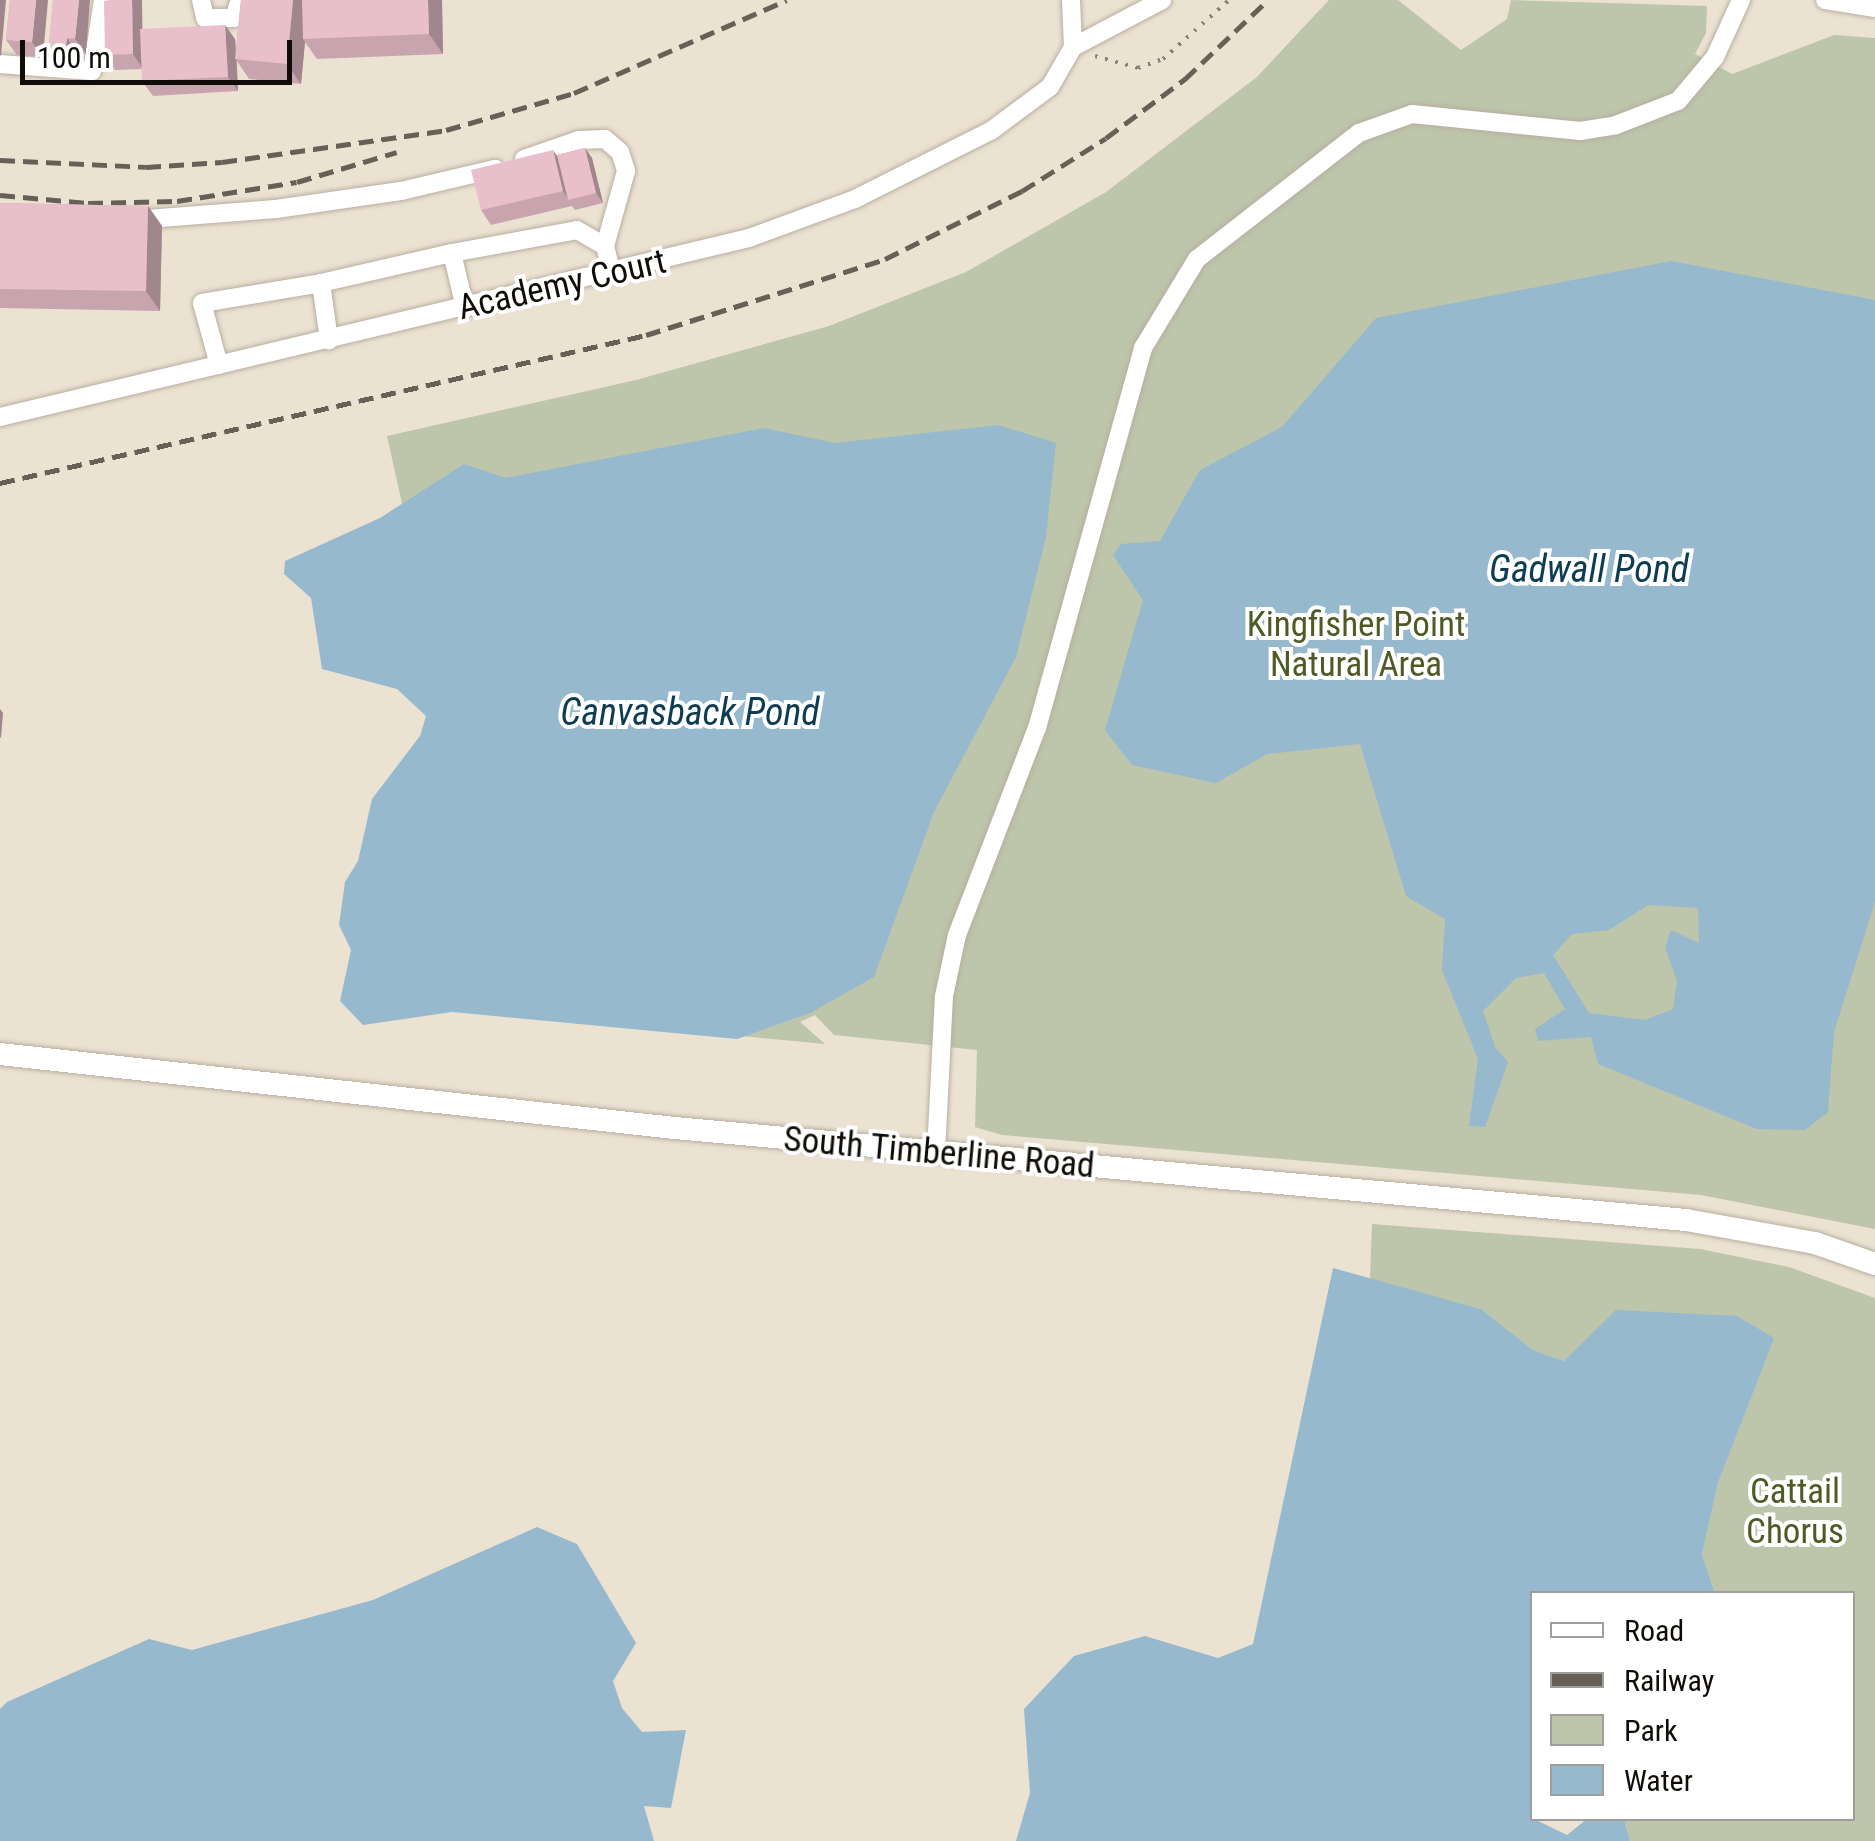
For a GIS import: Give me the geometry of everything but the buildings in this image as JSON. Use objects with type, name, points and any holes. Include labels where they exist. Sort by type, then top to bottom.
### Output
[{"type":"main road","name":"South Timberline Road","points":[[0,1054],[936,1153],[1686,1220],[1815,1244],[1875,1264]]},
{"type":"street","points":[[6,59],[52,59],[92,71],[98,64],[103,0]]},
{"type":"street","points":[[201,0],[205,18],[234,18],[240,0]]},
{"type":"street","points":[[1071,0],[1072,48],[1158,1]]},
{"type":"street","points":[[936,1153],[944,996],[957,935],[1037,728],[1144,348],[1197,259],[1358,133],[1412,114],[1580,131],[1616,125],[1678,101],[1715,57],[1741,0]]},
{"type":"street","points":[[1825,0],[1875,8]]},
{"type":"street","name":"Academy Court","points":[[0,416],[612,274],[749,238],[913,172],[992,130],[1050,87],[1072,48]]},
{"type":"street","points":[[110,220],[173,220],[401,191],[579,140],[605,139],[620,152],[626,171],[605,246],[612,274]]},
{"type":"street","points":[[220,365],[202,303],[321,283],[577,230],[605,246]]},
{"type":"street","points":[[452,254],[465,308]]},
{"type":"street","points":[[321,283],[329,340]]},
{"type":"path","points":[[1072,48],[1138,68],[1163,59],[1229,0]]},
{"type":"green space","name":"Kingfisher Point Natural Area","points":[[1329,0],[1398,0],[1461,50],[1507,19],[1511,0],[1707,6],[1706,33],[1695,54],[1732,74],[1834,35],[1875,38],[1875,1229],[1701,1195],[1002,1135],[975,1127],[977,1050],[834,1035],[815,1015],[800,1022],[825,1044],[388,1002],[451,724],[387,436],[636,380],[829,326],[966,272],[1106,192],[1257,77]]},
{"type":"green space","name":"Cattail Chorus","points":[[1372,1224],[1700,1249],[1789,1267],[1875,1298],[1875,1841],[1630,1841],[1625,1821],[1855,1821],[1855,1591],[1714,1591],[1702,1555],[1718,1483],[1773,1338],[1564,1361],[1533,1350],[1481,1309],[1370,1279]]},
{"type":"water","name":"Gadwall Pond","points":[[1671,261],[1875,300],[1875,902],[1834,1032],[1828,1112],[1805,1130],[1757,1129],[1598,1064],[1591,1037],[1538,1041],[1535,1029],[1565,1009],[1544,973],[1516,978],[1483,1011],[1495,1047],[1508,1062],[1485,1127],[1469,1126],[1478,1059],[1442,970],[1445,919],[1406,896],[1360,744],[1267,754],[1216,783],[1132,765],[1105,730],[1143,600],[1113,555],[1121,544],[1160,541],[1200,470],[1282,427],[1376,318]],"holes":[[[1648,905],[1698,908],[1699,943],[1671,930],[1665,947],[1677,981],[1673,1009],[1645,1020],[1589,1013],[1553,955],[1572,934],[1609,930]]]},
{"type":"water","name":"Canvasback Pond","points":[[998,425],[1056,443],[1046,537],[1016,657],[934,812],[874,977],[812,1012],[737,1039],[452,1012],[363,1025],[340,1001],[351,950],[339,925],[345,882],[358,861],[372,799],[420,736],[426,716],[397,689],[322,669],[311,598],[284,574],[285,561],[380,518],[464,464],[506,478],[764,428],[835,443]]},
{"type":"water","points":[[1333,1268],[1481,1309],[1533,1350],[1564,1361],[1616,1310],[1737,1316],[1774,1338],[1718,1483],[1702,1555],[1714,1591],[1530,1591],[1530,1821],[1567,1835],[1584,1821],[1625,1821],[1630,1841],[1016,1841],[1030,1793],[1024,1709],[1074,1656],[1145,1636],[1218,1658],[1253,1644]]},
{"type":"water","points":[[537,1527],[577,1544],[636,1643],[613,1681],[622,1708],[642,1732],[686,1730],[671,1808],[644,1806],[654,1841],[0,1841],[0,1709],[7,1702],[149,1639],[192,1650],[373,1600]]},
{"type":"railway","points":[[0,160],[146,167],[222,162],[446,130],[574,93],[787,0]]},
{"type":"railway","points":[[0,483],[646,335],[885,259],[1022,191],[1106,138],[1185,79],[1268,0]]},
{"type":"railway","points":[[0,195],[88,203],[177,201],[297,182],[397,152]]}]
